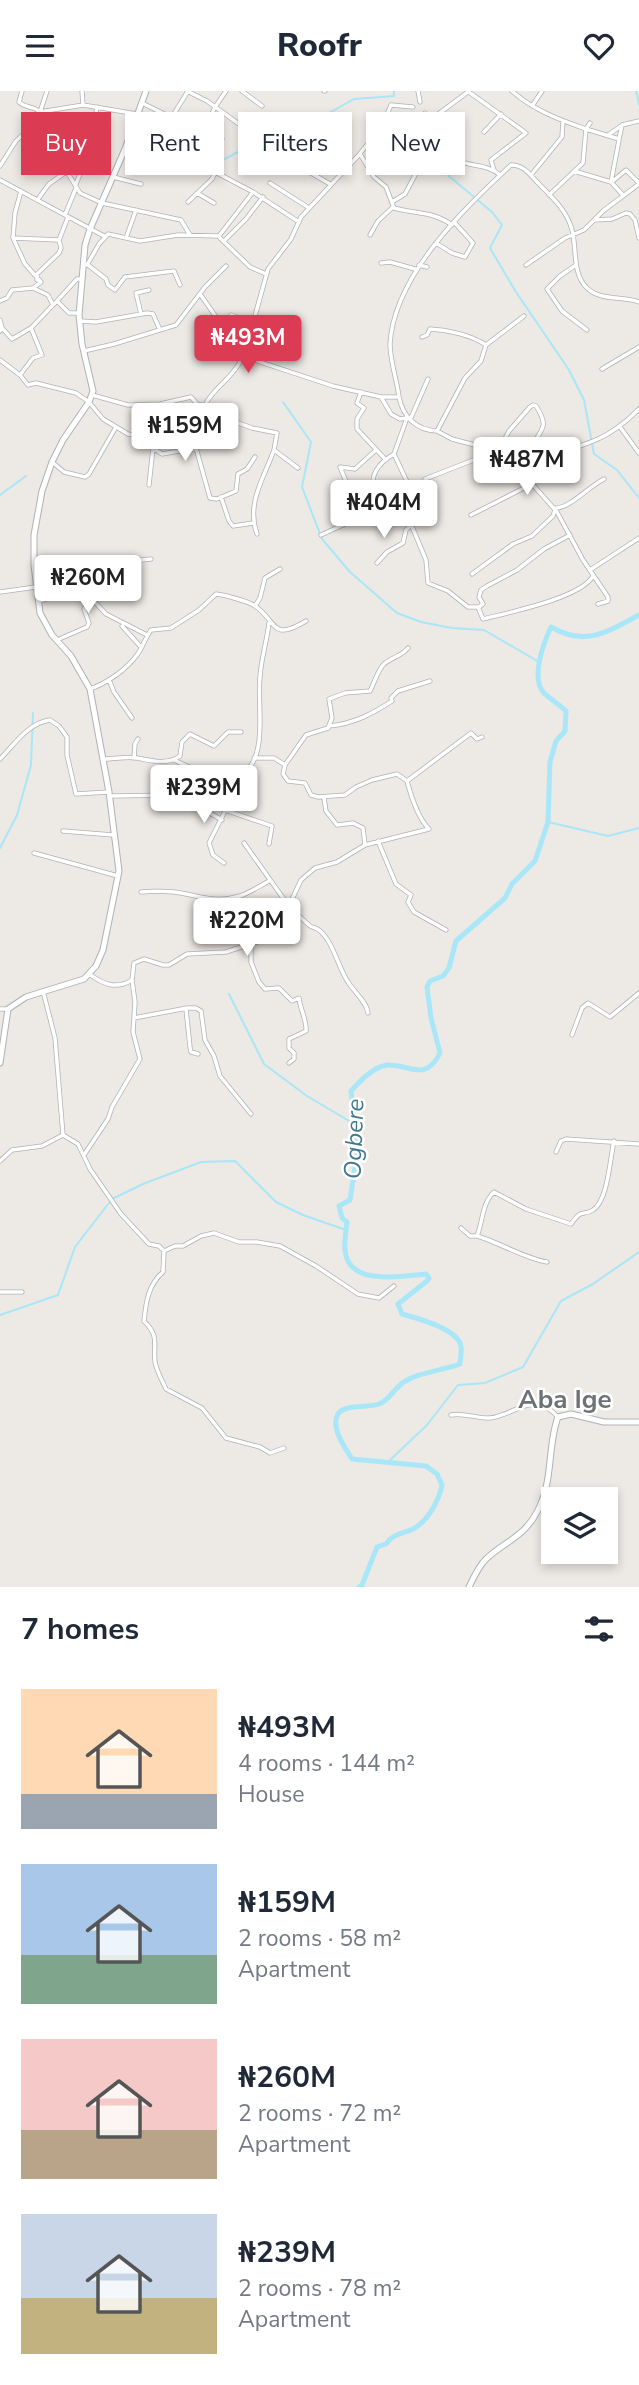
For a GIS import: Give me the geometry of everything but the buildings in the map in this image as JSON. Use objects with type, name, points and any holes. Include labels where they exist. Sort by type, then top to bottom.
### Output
[{"type":"street","points":[[22,91],[19,102],[40,112],[83,104],[126,112]]},
{"type":"street","points":[[40,112],[47,91]]},
{"type":"street","points":[[82,91],[83,104]]},
{"type":"street","points":[[139,112],[146,91]]},
{"type":"street","points":[[175,112],[187,91],[238,123]]},
{"type":"street","points":[[213,112],[226,91]]},
{"type":"street","points":[[242,91],[262,106]]},
{"type":"street","points":[[418,91],[420,101]]},
{"type":"street","points":[[444,112],[469,91],[527,132],[491,160],[494,170]]},
{"type":"street","points":[[512,91],[532,106],[563,121],[620,139]]},
{"type":"street","points":[[532,106],[542,91]]},
{"type":"street","points":[[142,103],[161,112]]},
{"type":"street","points":[[352,161],[382,126],[391,105],[413,107]]},
{"type":"street","points":[[96,112],[97,107]]},
{"type":"street","points":[[484,132],[501,114]]},
{"type":"street","points":[[531,176],[562,137],[563,121]]},
{"type":"street","points":[[608,135],[622,125],[639,121]]},
{"type":"street","points":[[549,195],[583,163],[586,129],[590,123]]},
{"type":"street","points":[[611,182],[622,125]]},
{"type":"street","points":[[0,166],[21,136]]},
{"type":"street","points":[[0,1009],[8,1009],[26,997],[84,979],[96,967],[103,950],[120,863],[90,689],[71,656],[45,624],[36,587],[34,535],[40,500],[52,462],[92,395],[79,313],[81,279],[90,229],[125,149]]},
{"type":"street","points":[[360,153],[374,177],[386,187],[392,205],[399,210],[422,212],[454,224],[474,243],[465,257],[436,243]]},
{"type":"street","points":[[465,162],[494,170],[500,175]]},
{"type":"street","points":[[598,604],[608,601],[608,597],[554,509],[530,483],[497,454],[482,446],[452,439],[408,419],[402,411],[390,346],[398,311],[415,269],[464,210],[511,165],[523,167],[562,209],[574,234],[577,264],[585,286],[592,292],[639,302]]},
{"type":"street","points":[[526,265],[584,230],[639,183],[626,170],[611,182]]},
{"type":"street","points":[[574,171],[611,182],[623,195]]},
{"type":"street","points":[[38,199],[49,184],[62,175]]},
{"type":"street","points":[[69,175],[80,193],[102,204],[181,220],[190,235]]},
{"type":"street","points":[[39,281],[37,274],[59,253],[59,240],[80,175]]},
{"type":"street","points":[[188,202],[213,175]]},
{"type":"street","points":[[223,175],[263,197],[299,222]]},
{"type":"street","points":[[314,175],[330,184]]},
{"type":"street","points":[[205,405],[214,391],[236,371],[243,359],[266,274],[309,208],[339,175]]},
{"type":"street","points":[[370,235],[378,221],[405,194],[415,175]]},
{"type":"street","points":[[113,177],[141,184]]},
{"type":"street","points":[[0,180],[104,236]]},
{"type":"street","points":[[270,183],[309,208]]},
{"type":"street","points":[[21,191],[15,213],[13,238],[25,264],[55,303],[69,313],[79,313]]},
{"type":"street","points":[[219,236],[253,192]]},
{"type":"street","points":[[197,193],[214,203]]},
{"type":"street","points":[[224,241],[263,197]]},
{"type":"street","points":[[126,238],[136,209]]},
{"type":"street","points":[[594,220],[612,219],[626,213],[634,216]]},
{"type":"street","points":[[634,216],[639,213]]},
{"type":"street","points":[[634,216],[639,237]]},
{"type":"street","points":[[85,265],[108,234],[152,241],[190,235],[219,236],[250,267],[266,274]]},
{"type":"street","points":[[13,238],[59,240]]},
{"type":"street","points":[[381,263],[390,262],[415,269]]},
{"type":"street","points":[[577,264],[547,289],[562,311],[587,330]]},
{"type":"street","points":[[85,265],[106,279],[108,285],[115,290],[125,277],[174,271],[180,285]]},
{"type":"street","points":[[419,265],[426,267]]},
{"type":"street","points":[[84,351],[176,325],[226,266]]},
{"type":"street","points":[[0,320],[1,330],[12,339],[31,328],[77,279],[81,279]]},
{"type":"street","points":[[33,288],[39,281]]},
{"type":"street","points":[[0,301],[12,291],[33,288],[48,295]]},
{"type":"street","points":[[141,314],[135,296],[136,293],[149,290]]},
{"type":"street","points":[[200,294],[221,324]]},
{"type":"street","points":[[80,321],[96,322],[153,314],[160,330]]},
{"type":"street","points":[[204,337],[216,331],[231,315],[254,323]]},
{"type":"street","points":[[437,431],[465,378],[481,361],[486,345],[524,316]]},
{"type":"street","points":[[20,375],[33,358],[42,355],[31,328]]},
{"type":"street","points":[[422,337],[427,335],[430,328],[486,345]]},
{"type":"street","points":[[602,369],[639,347]]},
{"type":"street","points":[[243,359],[251,359],[333,386],[381,397],[399,397]]},
{"type":"street","points":[[0,360],[20,375],[28,385],[36,383],[76,393],[89,402],[103,419],[128,434],[147,438],[208,434],[215,426],[216,420],[205,405]]},
{"type":"street","points":[[377,493],[373,487],[374,475],[394,454],[428,379]]},
{"type":"street","points":[[362,392],[358,403],[364,408],[356,425],[386,460]]},
{"type":"street","points":[[92,395],[128,405],[160,404],[191,397],[198,405],[205,405]]},
{"type":"street","points":[[381,397],[394,417],[408,419]]},
{"type":"street","points":[[497,454],[509,431],[534,405],[540,411],[545,426],[534,442],[551,458],[551,462]]},
{"type":"street","points":[[471,515],[491,507],[530,483],[551,462],[575,446],[591,442],[620,427],[639,409]]},
{"type":"street","points":[[216,420],[222,418],[277,433],[274,450],[256,492],[253,523],[257,534]]},
{"type":"street","points":[[52,462],[64,472],[85,477],[116,427]]},
{"type":"street","points":[[620,427],[639,453]]},
{"type":"street","points":[[197,436],[196,448],[210,498],[236,491],[237,475],[247,469],[255,457]]},
{"type":"street","points":[[147,438],[153,448],[162,454],[196,448]]},
{"type":"street","points":[[425,479],[476,460],[482,454],[482,446]]},
{"type":"street","points":[[149,485],[153,448]]},
{"type":"street","points":[[274,450],[298,468]]},
{"type":"street","points":[[356,515],[340,467],[355,469],[376,450]]},
{"type":"street","points":[[394,454],[410,488],[419,483]]},
{"type":"street","points":[[554,509],[562,508],[604,479]]},
{"type":"street","points":[[321,535],[345,524],[360,513],[368,498],[377,493],[398,493],[426,560],[428,583],[448,591],[468,607],[483,604],[479,597],[483,589],[570,535]]},
{"type":"street","points":[[221,497],[233,526],[253,523]]},
{"type":"street","points":[[472,574],[513,544],[532,536],[553,516],[554,509]]},
{"type":"street","points":[[377,562],[402,543],[406,530],[412,524]]},
{"type":"street","points":[[590,570],[639,538]]},
{"type":"street","points":[[57,640],[87,627],[89,623],[84,610],[100,584],[129,563],[151,559]]},
{"type":"street","points":[[255,606],[265,578],[280,569]]},
{"type":"street","points":[[478,607],[483,619],[495,618],[533,604],[554,600],[585,585],[593,576]]},
{"type":"street","points":[[38,603],[63,593],[77,583],[106,614],[147,635]]},
{"type":"street","points":[[0,591],[36,587]]},
{"type":"street","points":[[90,689],[109,680],[136,656],[147,635],[154,630],[171,628],[199,610],[216,594],[255,606],[275,628],[292,630],[306,621]]},
{"type":"street","points":[[174,760],[204,774],[221,778],[229,769],[248,769],[254,758],[261,730],[260,674],[269,622]]},
{"type":"street","points":[[121,624],[141,646]]},
{"type":"street","points":[[84,1155],[108,1119],[112,1107],[140,1059],[134,1032],[134,963],[144,959],[169,965],[187,954],[226,952],[263,940],[288,909],[301,880],[315,868],[337,862],[365,845],[429,829],[420,819],[407,781],[397,774],[377,778],[345,795],[322,796],[312,795],[304,783],[288,781],[283,774],[285,765],[306,735],[324,731],[329,726],[332,718],[329,699],[345,693],[370,691],[381,666],[408,648]]},
{"type":"street","points":[[109,680],[132,718]]},
{"type":"street","points":[[329,726],[343,725],[370,716],[392,701],[391,698],[398,691],[430,681]]},
{"type":"street","points":[[0,759],[29,728],[39,721],[50,720],[59,726],[67,737],[67,755],[76,794],[178,795],[222,820]]},
{"type":"street","points":[[103,759],[134,758],[160,762],[174,760],[180,756],[182,742],[190,734],[214,746],[228,732],[241,732]]},
{"type":"street","points":[[407,781],[460,739],[471,733],[477,739],[482,737]]},
{"type":"street","points":[[134,758],[138,739]]},
{"type":"street","points":[[254,758],[274,758],[285,765]]},
{"type":"street","points":[[224,863],[213,855],[209,843],[222,820],[236,769]]},
{"type":"street","points":[[322,796],[326,799],[326,811],[337,825],[353,823],[363,828],[365,845]]},
{"type":"street","points":[[225,810],[272,826],[269,844]]},
{"type":"street","points":[[63,831],[116,836]]},
{"type":"street","points":[[378,841],[396,884],[411,895],[408,902],[414,912],[446,930]]},
{"type":"street","points":[[244,843],[288,909],[319,930],[346,979],[368,1006],[368,1013]]},
{"type":"street","points":[[34,853],[118,876]]},
{"type":"street","points":[[141,892],[154,890],[191,895],[200,899],[227,899],[244,895],[269,881]]},
{"type":"street","points":[[251,944],[251,962],[258,982],[265,989],[279,988],[292,1001],[299,998],[300,1010],[307,1024],[306,1031],[289,1039],[289,1048],[294,1053],[294,1059],[289,1063]]},
{"type":"street","points":[[89,974],[103,984],[124,985],[132,980]]},
{"type":"street","points":[[43,991],[55,1038],[63,1135]]},
{"type":"street","points":[[572,1035],[582,1008],[588,1003],[610,1017],[639,993]]},
{"type":"street","points":[[134,1019],[186,1009],[195,1008],[201,1011],[205,1040],[214,1056],[220,1076],[251,1114]]},
{"type":"street","points":[[0,1063],[8,1009]]},
{"type":"street","points":[[186,1009],[191,1052],[198,1053]]},
{"type":"street","points":[[63,1135],[78,1144],[90,1169],[121,1214],[149,1244],[159,1246],[164,1251],[163,1272],[154,1280],[147,1299],[144,1321],[153,1331],[155,1361],[166,1389],[202,1408],[226,1438],[260,1447],[270,1453],[284,1448]]},
{"type":"street","points":[[0,1161],[12,1150],[42,1146],[63,1135]]},
{"type":"street","points":[[556,1152],[561,1141],[566,1139],[639,1144]]},
{"type":"street","points":[[477,1236],[487,1201],[494,1192],[526,1209],[571,1224],[580,1212],[593,1210],[604,1192],[614,1141]]},
{"type":"street","points":[[461,1228],[470,1236],[500,1243],[534,1260],[547,1262]]},
{"type":"street","points":[[164,1251],[214,1233],[239,1242],[280,1246],[316,1265],[358,1294],[379,1298],[394,1286]]},
{"type":"street","points":[[0,1292],[22,1292]]},
{"type":"street","points":[[451,1415],[457,1413],[490,1417],[533,1404],[548,1409],[558,1417]]},
{"type":"street","points":[[558,1417],[571,1414],[604,1422],[639,1422]]},
{"type":"street","points":[[469,1587],[487,1558],[516,1539],[537,1512],[548,1478],[558,1417]]},
{"type":"waterway","points":[[224,159],[270,135],[320,118],[354,99],[394,96],[394,91]]},
{"type":"waterway","points":[[636,91],[639,105]]},
{"type":"waterway","points":[[448,175],[492,212],[502,225],[490,248],[569,370],[584,400],[594,454],[617,470],[639,498]]},
{"type":"waterway","points":[[283,402],[311,442],[302,487],[322,539],[350,572],[397,613],[421,622],[484,630],[539,662]]},
{"type":"waterway","points":[[0,495],[26,476]]},
{"type":"waterway","name":"Ogbere","points":[[359,1587],[377,1547],[425,1520],[433,1509],[442,1485],[437,1474],[426,1466],[352,1459],[337,1431],[338,1414],[345,1409],[379,1404],[405,1381],[460,1364],[461,1346],[453,1334],[445,1329],[402,1314],[398,1304],[427,1281],[429,1278],[426,1274],[378,1277],[356,1270],[348,1262],[345,1250],[347,1222],[342,1218],[339,1206],[350,1200],[358,1147],[351,1091],[367,1075],[382,1066],[395,1065],[423,1070],[434,1062],[440,1053],[431,1018],[427,987],[430,981],[443,976],[449,968],[456,941],[505,898],[512,884],[535,861],[548,822],[550,762],[556,741],[565,731],[566,711],[544,693],[538,678],[540,660],[551,627],[575,636],[596,635],[639,615]]},
{"type":"waterway","points":[[0,848],[17,815],[31,765],[33,713]]},
{"type":"waterway","points":[[548,822],[608,836],[639,828]]},
{"type":"waterway","points":[[229,994],[264,1064],[307,1096],[356,1125]]},
{"type":"waterway","points":[[0,1315],[58,1295],[75,1247],[112,1199],[201,1162],[235,1161],[276,1202],[346,1230]]},
{"type":"waterway","points":[[388,1462],[427,1425],[458,1385],[485,1383],[523,1367],[561,1301],[593,1284],[639,1252]]},
{"type":"district","name":"Aba Ige","points":[[565,1399]]}]
